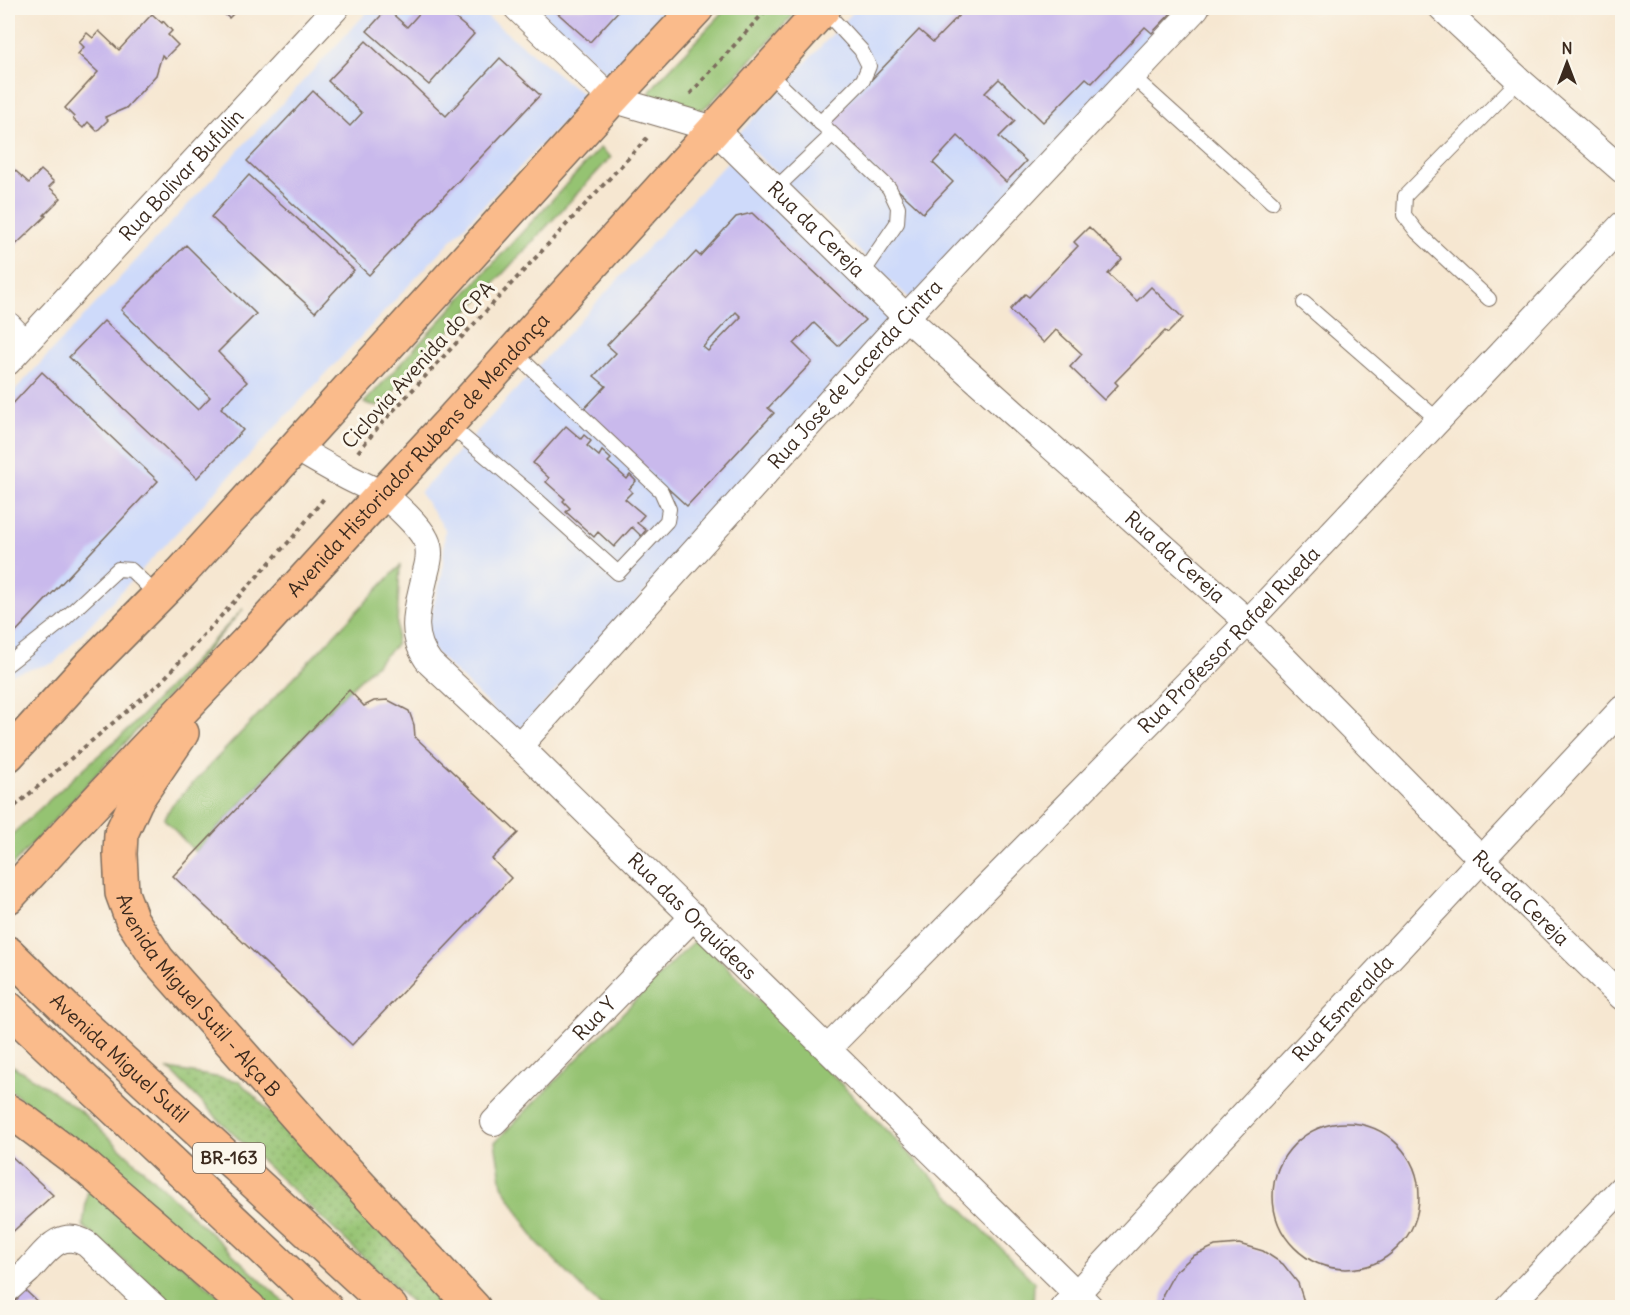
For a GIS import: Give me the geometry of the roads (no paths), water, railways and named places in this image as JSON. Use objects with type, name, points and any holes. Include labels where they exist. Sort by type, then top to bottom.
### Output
[{"type":"main road","points":[[8,755],[91,664],[181,573],[697,8]]},
{"type":"main road","name":"Avenida Historiador Rubens de Mendonça","points":[[8,897],[448,424],[824,8]]},
{"type":"main road","name":"Avenida Miguel Sutil - Alça B","points":[[246,643],[163,759],[136,801],[121,834],[122,893],[132,920],[158,960],[315,1137],[474,1308]]},
{"type":"main road","name":"Avenida Miguel Sutil","points":[[8,953],[391,1308]]},
{"type":"main road","name":"Avenida Miguel Sutil","points":[[8,1008],[326,1308]]},
{"type":"main road","points":[[8,1111],[24,1120],[87,1168],[249,1308]]},
{"type":"street","name":"Rua Bolivar Bufulin","points":[[8,362],[16,334],[336,8]]},
{"type":"street","points":[[517,8],[612,99],[714,129]]},
{"type":"street","name":"Rua José de Lacerda Cintra","points":[[519,746],[906,317],[1196,8]]},
{"type":"street","points":[[1442,8],[1519,80],[1623,170]]},
{"type":"street","name":"Rua da Cereja","points":[[714,129],[906,317],[1248,621],[1482,860],[1623,997]]},
{"type":"street","name":"Rua Professor Rafael Rueda","points":[[828,1048],[1248,621],[1623,225]]},
{"type":"street","name":"Rua das Orquídeas","points":[[296,448],[382,494],[419,528],[430,550],[415,631],[422,653],[430,663],[519,746],[828,1048],[1077,1303]]},
{"type":"street","name":"Rua Esmeralda","points":[[1077,1303],[1623,709]]},
{"type":"street","name":"Rua Y","points":[[494,1122],[694,916]]},
{"type":"street","points":[[1507,1308],[1623,1188]]},
{"type":"street","points":[[8,1289],[48,1249],[61,1240],[75,1239],[87,1245],[155,1308]]},
{"type":"lane","points":[[820,123],[863,80],[868,66],[861,50],[824,8]]},
{"type":"lane","points":[[766,71],[889,188],[898,207],[897,223],[862,274]]},
{"type":"lane","points":[[1132,76],[1272,202]]},
{"type":"lane","points":[[1489,299],[1417,232],[1404,215],[1404,196],[1519,80]]},
{"type":"lane","points":[[775,189],[832,135]]},
{"type":"lane","points":[[1304,303],[1438,420]]},
{"type":"lane","points":[[448,424],[525,489],[618,573],[667,521],[669,509],[661,491],[513,351]]},
{"type":"lane","points":[[8,664],[60,623],[118,568],[131,570],[158,596]]}]
